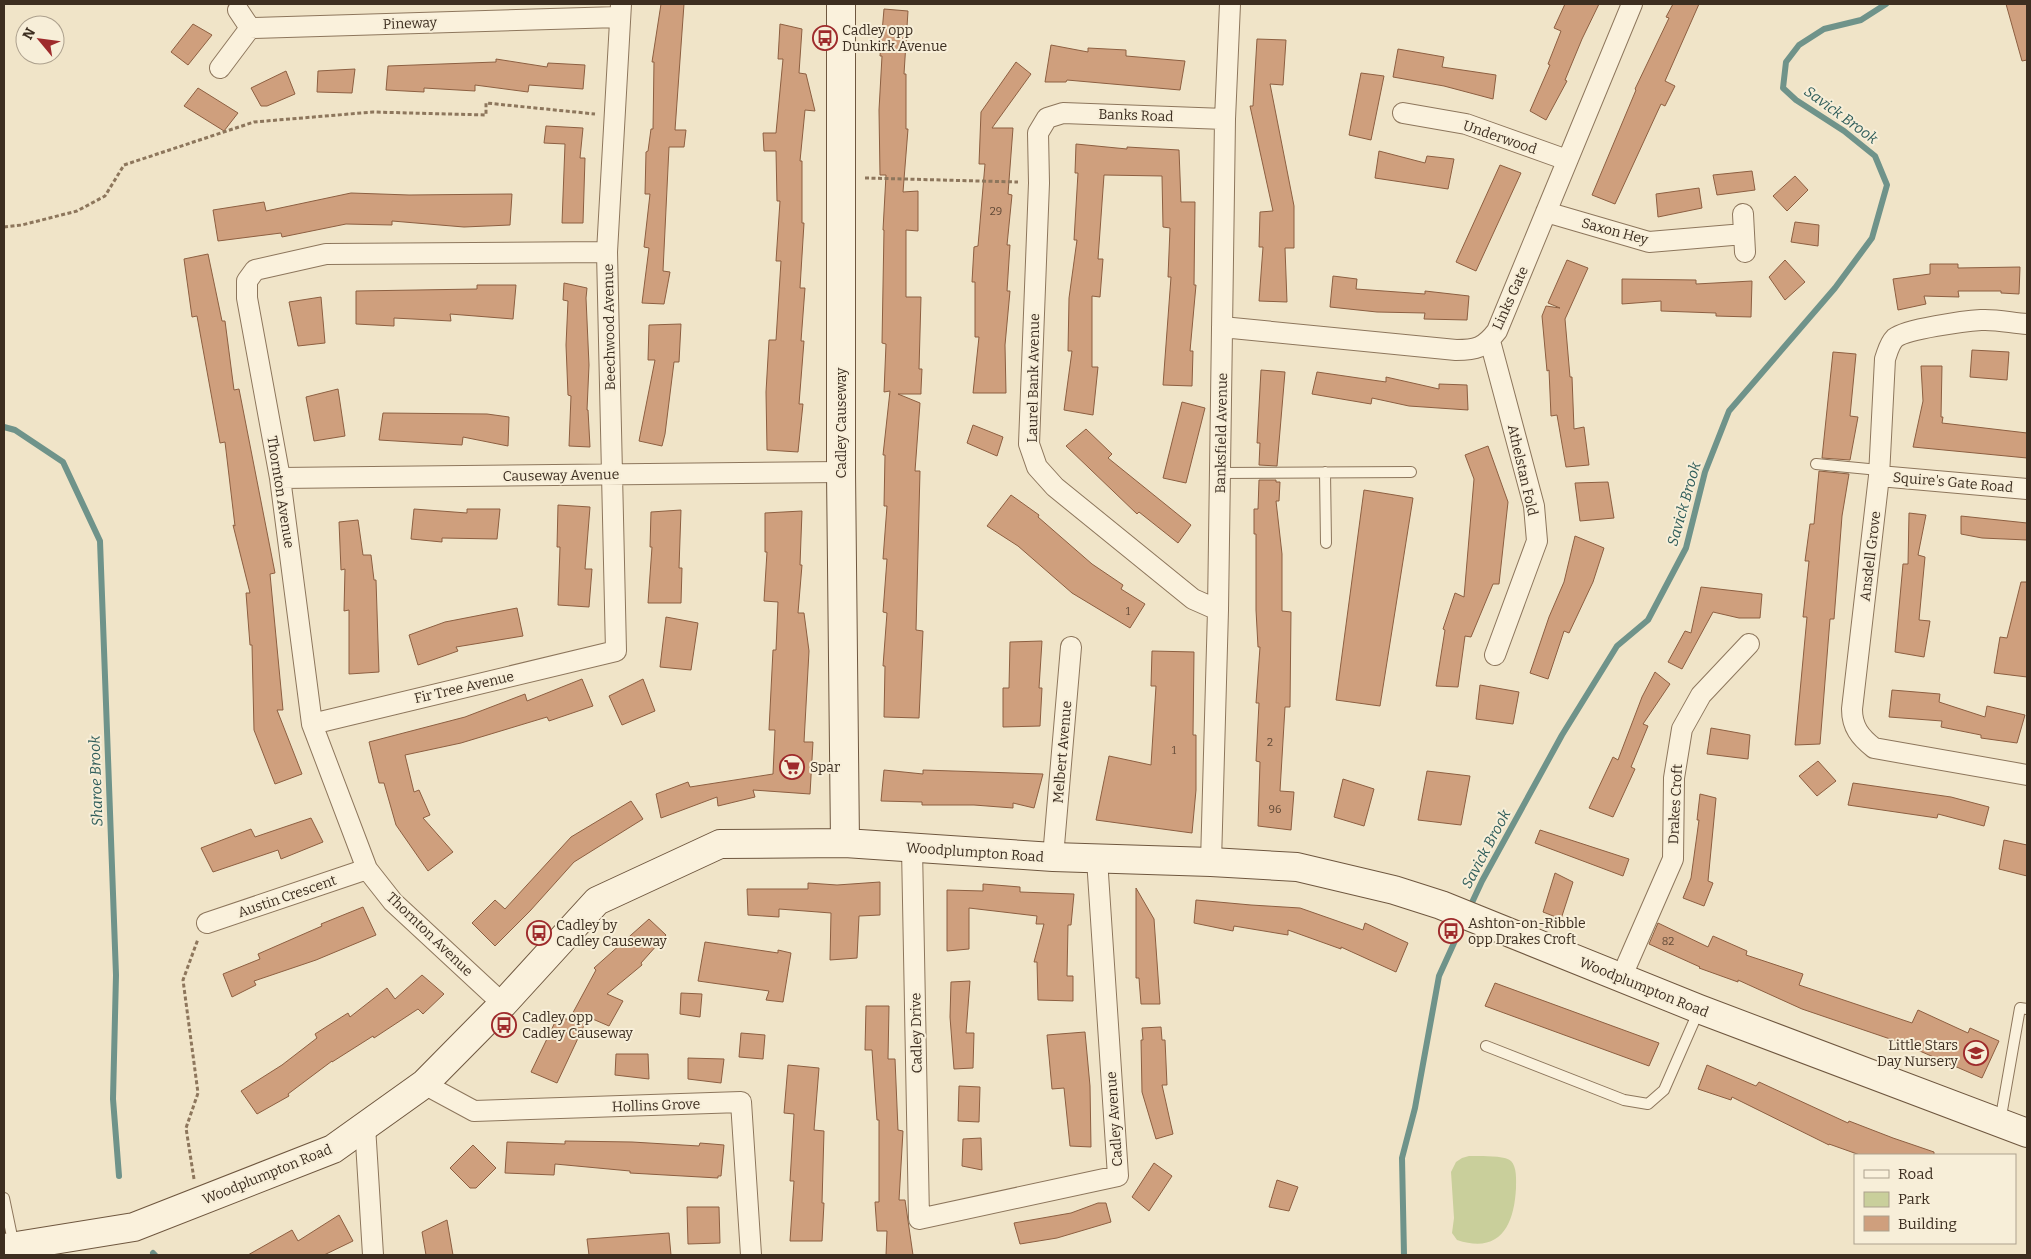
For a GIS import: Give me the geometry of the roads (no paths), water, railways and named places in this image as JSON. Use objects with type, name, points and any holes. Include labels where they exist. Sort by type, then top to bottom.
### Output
[{"type":"main road","name":"Cadley Causeway","points":[[841,4],[841,472],[845,843]]},
{"type":"main road","name":"Woodplumpton Road","points":[[9,1248],[47,1249],[134,1227],[333,1149],[424,1084],[503,1004],[597,902],[720,844],[845,843],[1053,857],[1212,862],[1297,867],[1394,890],[1488,922],[1699,1009],[2027,1133]]},
{"type":"street","name":"Banksfield Avenue","points":[[1212,862],[1218,610],[1225,119],[1230,4]]},
{"type":"street","name":"Links Gate","points":[[1222,327],[1456,350],[1475,350],[1490,340],[1496,331],[1632,4]]},
{"type":"street","points":[[220,68],[250,28],[238,10]]},
{"type":"street","name":"Pineway","points":[[250,28],[620,10]]},
{"type":"street","name":"Beechwood Avenue","points":[[616,651],[608,252],[620,10]]},
{"type":"street","name":"Banks Road","points":[[1047,118],[1063,113],[1225,119]]},
{"type":"street","name":"Underwood","points":[[1403,113],[1466,124],[1567,160]]},
{"type":"street","name":"Laurel Bank Avenue","points":[[1047,118],[1038,133],[1039,183],[1029,444],[1037,467],[1054,487],[1193,599],[1218,610]]},
{"type":"street","name":"Saxon Hey","points":[[1546,212],[1649,242],[1744,243],[1743,214]]},
{"type":"street","name":"Thornton Avenue","points":[[503,1004],[393,902],[367,869],[312,724],[280,478],[247,298],[247,281],[256,270],[326,254],[608,252]]},
{"type":"street","name":"Ansdell Grove","points":[[2027,324],[1982,320],[1904,332],[1889,346],[1885,359],[1879,473],[1852,709],[1854,727],[1862,739],[1874,748],[2027,775]]},
{"type":"street","name":"Athelstan Fold","points":[[1490,340],[1534,506],[1537,541],[1495,655]]},
{"type":"street","name":"Causeway Avenue","points":[[280,478],[841,472]]},
{"type":"street","name":"Squire's Gate Road","points":[[1879,473],[2027,489]]},
{"type":"street","name":"Drakes Croft","points":[[1621,978],[1673,859],[1674,778],[1682,729],[1701,694],[1749,644]]},
{"type":"street","name":"Melbert Avenue","points":[[1053,857],[1070,647]]},
{"type":"street","name":"Fir Tree Avenue","points":[[312,724],[616,651]]},
{"type":"street","name":"Cadley Drive","points":[[912,848],[920,1219]]},
{"type":"street","name":"Cadley Avenue","points":[[920,1219],[1118,1176],[1097,859]]},
{"type":"street","name":"Austin Crescent","points":[[207,923],[367,869]]},
{"type":"street","name":"Hollins Grove","points":[[424,1084],[474,1111],[741,1102],[751,1255]]},
{"type":"street","points":[[365,1126],[373,1255]]},
{"type":"lane","points":[[1816,464],[1879,473]]},
{"type":"lane","points":[[1325,472],[1326,543]]},
{"type":"lane","points":[[1220,473],[1410,472]]},
{"type":"lane","points":[[2000,1122],[2020,1008],[2027,1009]]},
{"type":"lane","points":[[1486,1046],[1624,1100],[1648,1104],[1664,1090],[1699,1009]]},
{"type":"lane","points":[[4,1198],[9,1248]]},
{"type":"waterway","name":"Savick Brook","points":[[1469,909],[1482,881],[1562,735],[1617,646],[1648,620],[1686,548],[1705,472],[1729,411],[1835,288],[1872,238],[1887,185],[1875,156],[1844,131],[1796,100],[1783,88],[1786,62],[1799,45],[1824,29],[1861,20],[1886,4]]},
{"type":"waterway","name":"Sharoe Brook","points":[[4,427],[15,430],[63,462],[100,541],[116,975],[113,1099],[119,1176]]},
{"type":"waterway","name":"Savick Brook","points":[[1404,1255],[1402,1158],[1415,1108],[1439,976],[1464,921]]},
{"type":"place","name":"Cadley opp Dunkirk Avenue","points":[[825,38]]},
{"type":"place","name":"Spar","points":[[792,767]]},
{"type":"place","name":"Ashton-on-Ribble opp Drakes Croft","points":[[1451,931]]},
{"type":"place","name":"Cadley by Cadley Causeway","points":[[539,933]]},
{"type":"place","name":"Cadley opp Cadley Causeway","points":[[504,1025]]},
{"type":"place","name":"Little Stars Day Nursery","points":[[1976,1053]]}]
